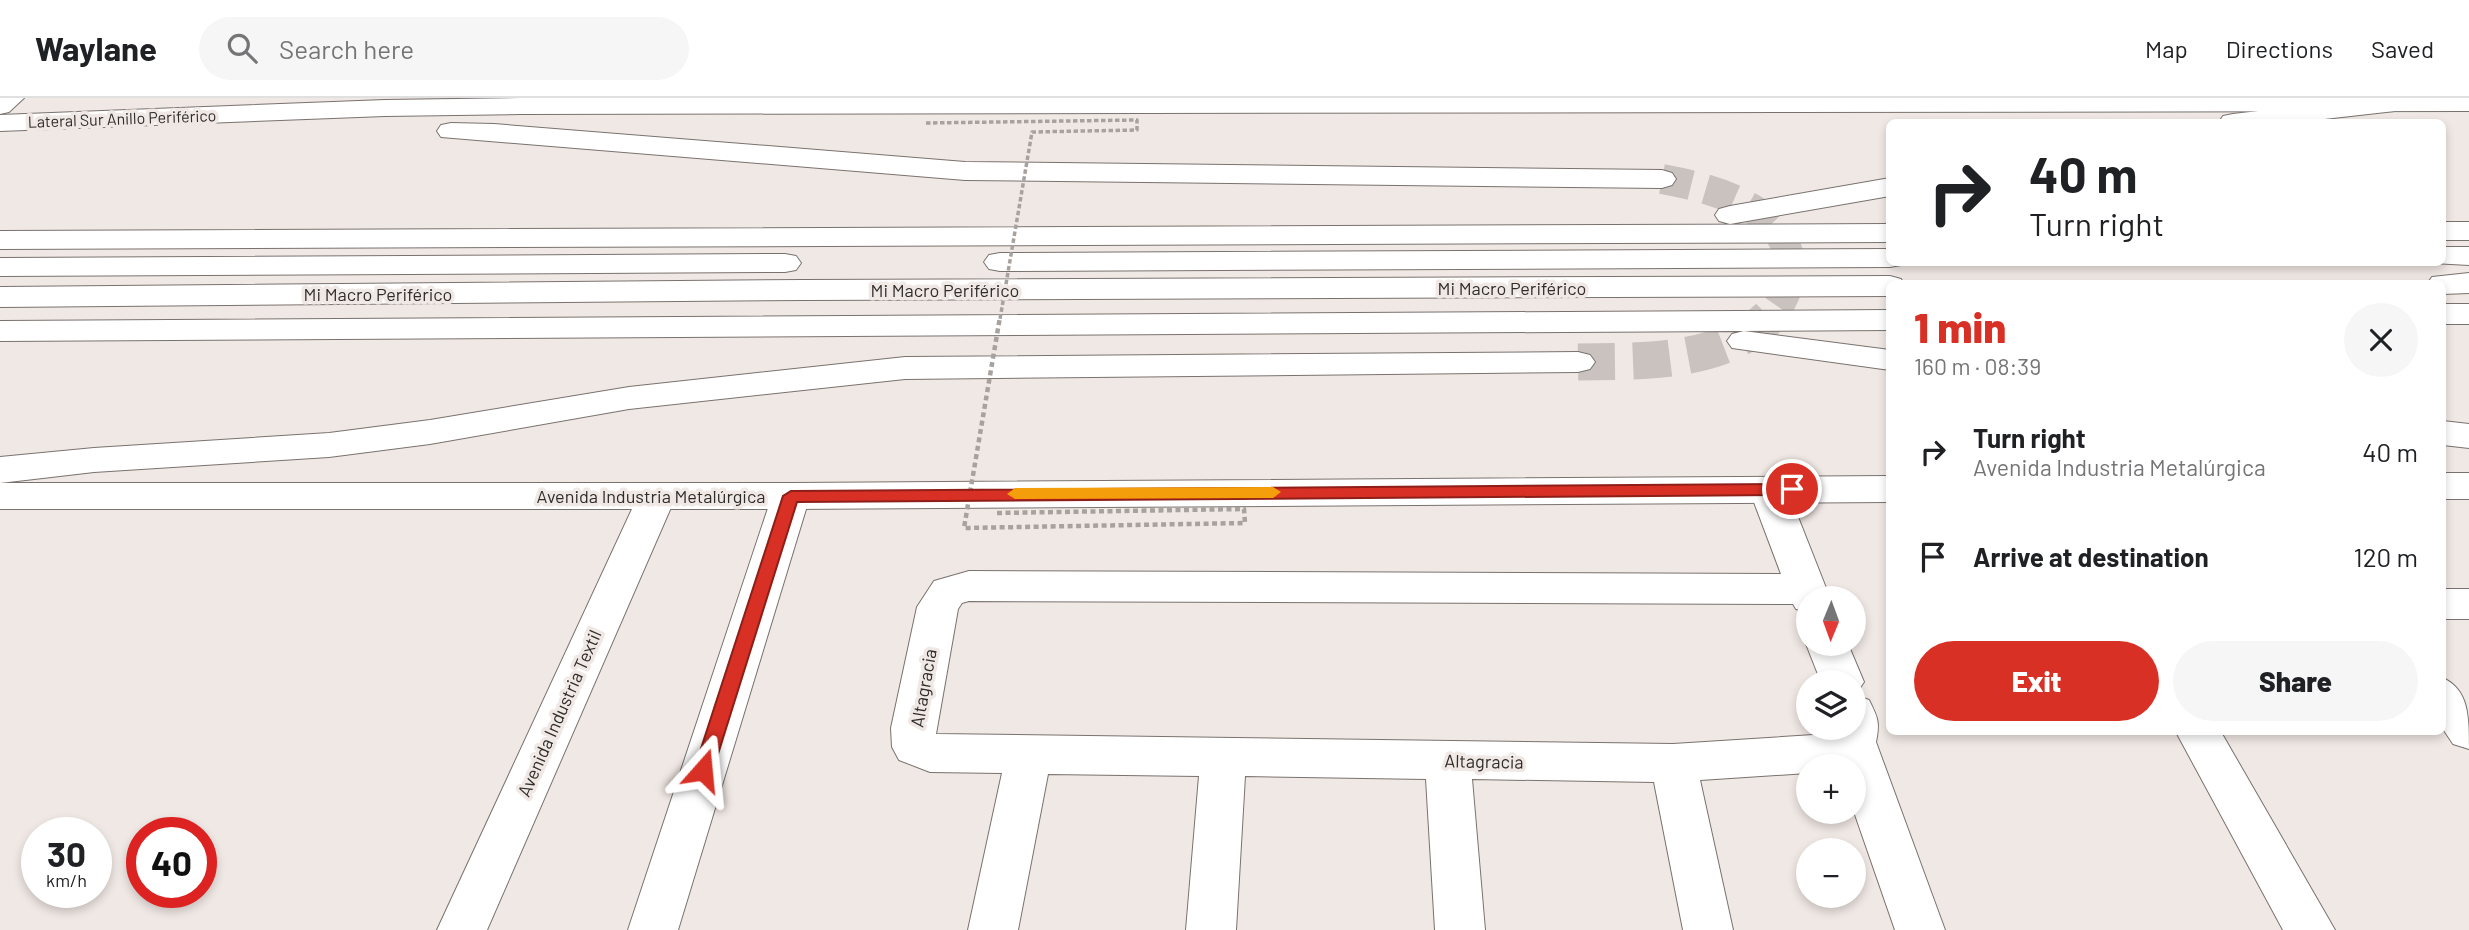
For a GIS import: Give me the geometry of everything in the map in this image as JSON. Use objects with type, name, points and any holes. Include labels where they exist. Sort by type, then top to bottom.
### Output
[{"type":"main road","points":[[0,106],[11,98]]},
{"type":"main road","points":[[385,108],[410,98]]},
{"type":"main road","name":"Lateral Sur Anillo Periférico","points":[[0,123],[516,102],[2469,103]]},
{"type":"main road","points":[[2259,119],[2395,103]]},
{"type":"main road","points":[[104,117],[183,126],[494,132],[965,171],[1662,179]]},
{"type":"main road","points":[[1618,235],[1886,188]]},
{"type":"main road","points":[[2446,231],[2469,231]]},
{"type":"main road","points":[[0,240],[1886,233]]},
{"type":"main road","points":[[2446,256],[2469,256]]},
{"type":"main road","name":"Mi Macro Periférico","points":[[0,267],[1886,258]]},
{"type":"main road","points":[[2446,284],[2469,284]]},
{"type":"main road","name":"Mi Macro Periférico","points":[[0,297],[818,290],[1886,286]]},
{"type":"main road","points":[[2446,314],[2469,314]]},
{"type":"main road","points":[[0,331],[1886,320]]},
{"type":"main road","points":[[1604,323],[1886,359]]},
{"type":"main road","points":[[0,470],[94,460],[237,453],[329,445],[656,395],[905,368],[1578,362]]},
{"type":"main road","points":[[2446,433],[2469,436]]},
{"type":"main road","points":[[2446,486],[2469,486]]},
{"type":"main road","points":[[1768,489],[1805,586]]},
{"type":"main road","name":"Avenida Industria Metalúrgica","points":[[0,496],[791,496],[1886,489]]},
{"type":"main road","name":"Avenida Industria Textil","points":[[462,930],[657,496]]},
{"type":"main road","points":[[653,930],[791,496]]},
{"type":"main road","name":"Altagracia","points":[[1796,594],[970,586],[948,592],[938,607],[913,728],[915,747],[930,753],[1673,763],[1838,752],[1845,740]]},
{"type":"main road","points":[[2446,604],[2469,604]]},
{"type":"main road","points":[[2446,699],[2469,731]]},
{"type":"main road","points":[[2201,735],[2310,930]]},
{"type":"main road","points":[[1857,740],[1920,930]]},
{"type":"main road","points":[[993,930],[1029,755]]},
{"type":"main road","points":[[1211,930],[1223,758]]},
{"type":"main road","points":[[1448,760],[1460,930]]},
{"type":"main road","points":[[1673,763],[1708,930]]},
{"type":"path","points":[[926,122],[1137,120],[1137,130],[1032,132],[964,528],[1245,523],[1244,509],[997,513]]},
{"type":"tunnel","points":[[1662,179],[1701,188],[1742,203],[1761,214],[1775,228],[1786,245],[1790,274],[1785,295],[1768,319]]},
{"type":"tunnel","points":[[1578,362],[1654,360],[1704,352],[1727,344],[1769,317]]},
{"type":"slow traffic","points":[[1015,494],[1273,492]]},
{"type":"route","points":[[703,770],[791,496],[1792,489]]}]
